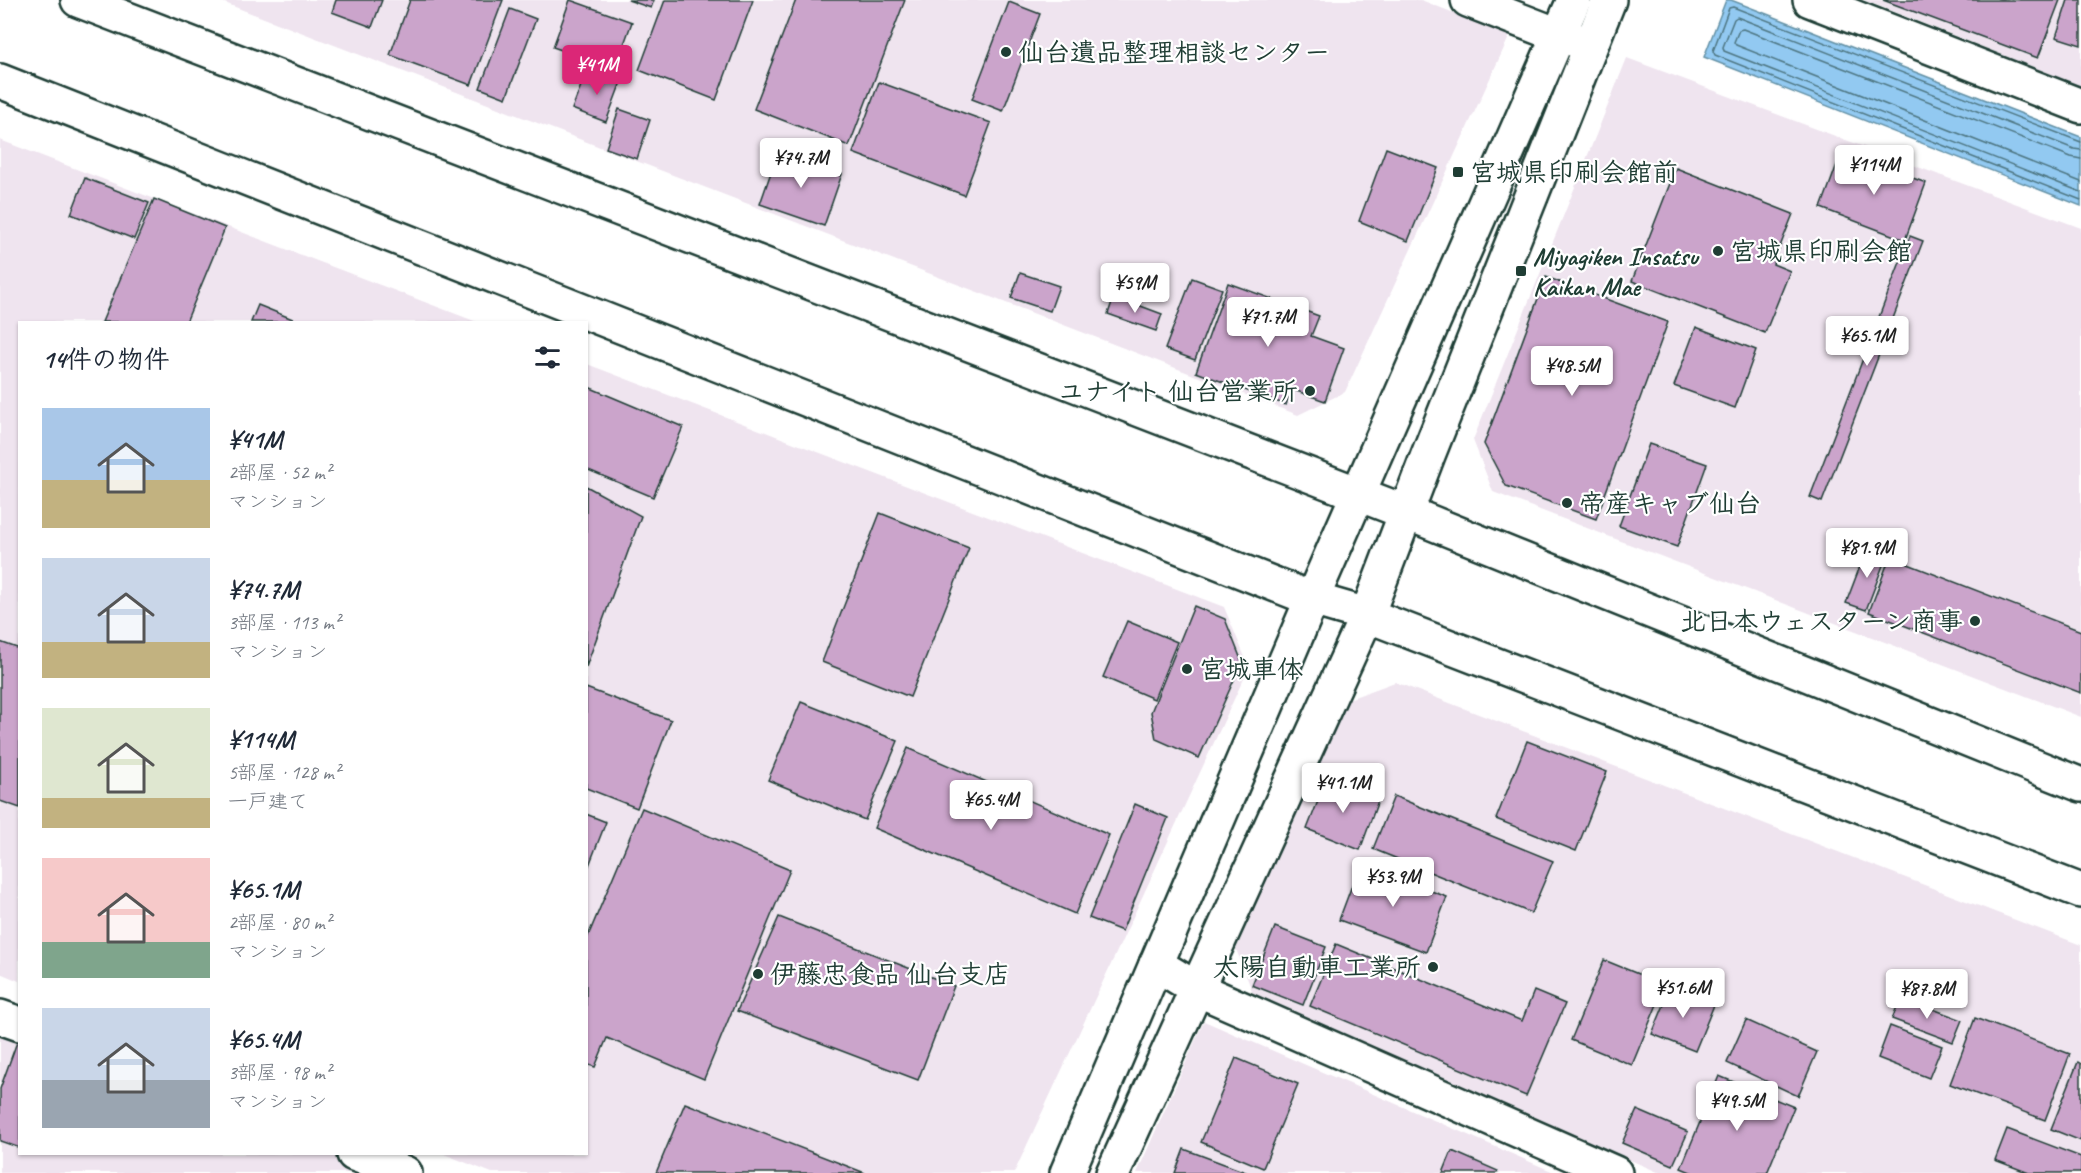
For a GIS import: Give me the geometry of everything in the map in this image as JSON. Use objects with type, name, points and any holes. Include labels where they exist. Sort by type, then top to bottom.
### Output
[{"type":"street","points":[[78,0],[1405,512],[2081,785]]},
{"type":"street","points":[[1468,0],[1558,35],[1590,44]]},
{"type":"street","points":[[1067,1173],[1357,495],[1575,0]]},
{"type":"street","points":[[1113,1173],[1367,615],[1405,512],[1609,0]]},
{"type":"street","points":[[1810,0],[2081,106]]},
{"type":"street","points":[[0,81],[1312,599],[1367,615],[2081,891]]},
{"type":"street","points":[[1156,964],[1197,989],[1615,1173]]},
{"type":"street","points":[[0,1017],[18,1023]]},
{"type":"street","points":[[357,1155],[405,1173]]},
{"type":"shaded area","points":[[217,0],[1421,0],[1510,35],[1345,392],[1298,415]]},
{"type":"shaded area","points":[[1864,0],[2081,0],[2081,86]]},
{"type":"shaded area","points":[[1627,58],[2081,228],[2081,717],[1493,492],[1473,440]]},
{"type":"shaded area","points":[[0,140],[474,321],[18,321],[18,981],[0,973]]},
{"type":"shaded area","points":[[588,364],[1224,607],[1249,667],[1014,1173],[492,1173],[447,1155],[588,1155]]},
{"type":"shaded area","points":[[1395,682],[2081,945],[2081,1173],[1660,1173],[1254,996],[1236,949],[1346,700]]},
{"type":"shaded area","points":[[1204,1021],[1556,1173],[1137,1173]]},
{"type":"shaded area","points":[[0,1024],[18,1031],[18,1155],[336,1155],[383,1173],[0,1173]]},
{"type":"water","points":[[1726,0],[1731,0],[2081,137],[2081,206],[1704,57]]},
{"type":"building","points":[[336,0],[382,0],[372,27],[332,12]]},
{"type":"building","points":[[410,0],[503,0],[471,85],[390,55]]},
{"type":"building","points":[[570,0],[632,22],[615,69],[553,47]]},
{"type":"building","points":[[628,0],[654,0],[651,8]]},
{"type":"building","points":[[665,0],[753,0],[716,100],[639,70]]},
{"type":"building","points":[[796,0],[905,0],[849,146],[754,109]]},
{"type":"building","points":[[1883,0],[2060,0],[2038,58]]},
{"type":"building","points":[[2068,0],[2081,0],[2081,45],[2056,37]]},
{"type":"building","points":[[1009,2],[1040,14],[1003,111],[972,99]]},
{"type":"building","points":[[510,9],[536,19],[506,98],[480,88]]},
{"type":"building","points":[[587,70],[621,82],[606,122],[572,109]]},
{"type":"building","points":[[879,82],[991,123],[964,195],[853,153]]},
{"type":"building","points":[[619,109],[650,120],[637,159],[606,148]]},
{"type":"building","points":[[1386,148],[1438,168],[1408,241],[1359,221]]},
{"type":"building","points":[[1842,151],[1926,183],[1905,240],[1821,208]]},
{"type":"building","points":[[778,152],[842,174],[824,226],[760,204]]},
{"type":"building","points":[[1676,168],[1793,214],[1773,264],[1790,271],[1765,333],[1632,281]]},
{"type":"building","points":[[85,178],[149,203],[134,239],[71,214]]},
{"type":"building","points":[[154,199],[225,228],[186,321],[102,321]]},
{"type":"building","points":[[1910,236],[1923,241],[1822,502],[1810,497]]},
{"type":"building","points":[[1020,273],[1059,286],[1050,311],[1011,298]]},
{"type":"building","points":[[1546,277],[1668,322],[1596,519],[1506,486],[1484,444]]},
{"type":"building","points":[[1192,278],[1222,289],[1195,360],[1165,349]]},
{"type":"building","points":[[1228,283],[1319,316],[1311,336],[1344,348],[1325,401],[1291,389],[1286,405],[1196,372]]},
{"type":"building","points":[[1114,296],[1162,314],[1156,331],[1108,314]]},
{"type":"building","points":[[258,305],[295,320],[294,321],[251,321]]},
{"type":"building","points":[[1696,327],[1756,350],[1735,408],[1674,386]]},
{"type":"building","points":[[588,387],[683,427],[653,497],[588,470]]},
{"type":"building","points":[[1649,444],[1707,464],[1677,547],[1619,526]]},
{"type":"building","points":[[588,487],[641,516],[588,662]]},
{"type":"building","points":[[880,513],[969,548],[910,697],[822,662]]},
{"type":"building","points":[[1867,548],[1887,555],[1866,610],[1846,603]]},
{"type":"building","name":"北日本ウェスターン商事","points":[[1890,557],[2081,631],[2081,693],[1869,612]]},
{"type":"building","points":[[1194,606],[1225,619],[1242,662],[1199,758],[1156,739],[1151,712]]},
{"type":"building","points":[[1127,621],[1177,642],[1154,699],[1103,677]]},
{"type":"building","points":[[0,642],[18,648],[18,807],[0,801]]},
{"type":"building","points":[[588,689],[671,720],[637,808],[588,789]]},
{"type":"building","points":[[801,702],[898,741],[865,820],[768,780]]},
{"type":"building","points":[[1527,741],[1607,772],[1576,851],[1496,819]]},
{"type":"building","points":[[908,748],[1109,835],[1075,914],[874,828]]},
{"type":"building","points":[[1327,778],[1379,798],[1360,850],[1307,829]]},
{"type":"building","points":[[1394,796],[1553,861],[1531,913],[1373,849]]},
{"type":"building","points":[[1135,804],[1168,818],[1122,931],[1089,918]]},
{"type":"building","points":[[642,808],[790,870],[704,1079],[607,1038],[595,1067],[588,1065],[588,936]]},
{"type":"building","points":[[588,815],[606,822],[588,868]]},
{"type":"building","points":[[1360,864],[1447,897],[1426,952],[1339,920]]},
{"type":"building","points":[[779,917],[954,986],[918,1080],[737,1011]]},
{"type":"building","points":[[1275,927],[1326,947],[1303,1005],[1252,985]]},
{"type":"building","points":[[1336,944],[1522,1021],[1534,991],[1565,1004],[1526,1096],[1310,1006]]},
{"type":"building","points":[[1604,960],[1665,985],[1632,1065],[1571,1040]]},
{"type":"building","points":[[1671,988],[1714,1005],[1695,1051],[1652,1034]]},
{"type":"building","points":[[1901,997],[1962,1020],[1953,1042],[1892,1019]]},
{"type":"building","points":[[1975,1018],[2070,1054],[2045,1120],[1950,1084]]},
{"type":"building","points":[[1746,1020],[1817,1052],[1798,1096],[1727,1063]]},
{"type":"building","points":[[1890,1026],[1942,1046],[1929,1078],[1878,1058]]},
{"type":"building","points":[[18,1042],[18,1147],[0,1141],[0,1089]]},
{"type":"building","points":[[1236,1058],[1298,1084],[1263,1168],[1201,1142]]},
{"type":"building","points":[[2078,1062],[2081,1064],[2081,1141],[2051,1129]]},
{"type":"building","points":[[1719,1076],[1794,1107],[1767,1173],[1693,1173],[1681,1168]]},
{"type":"building","points":[[685,1103],[865,1173],[656,1173]]},
{"type":"building","points":[[1637,1110],[1688,1132],[1673,1165],[1622,1143]]},
{"type":"building","points":[[2007,1129],[2081,1157],[2081,1173],[2029,1173],[1995,1160]]},
{"type":"building","points":[[1184,1149],[1248,1173],[1175,1173]]},
{"type":"building","points":[[1452,1151],[1498,1171],[1497,1173],[1443,1173]]},
{"type":"place","name":"仙台遺品整理相談センター","points":[[1006,52]]},
{"type":"place","name":"宮城県印刷会館前","points":[[1458,172]]},
{"type":"place","name":"宮城県印刷会館","points":[[1718,251]]},
{"type":"place","name":"Miyagiken Insatsu Kaikan Mae","points":[[1521,271]]},
{"type":"place","name":"ユナイト 仙台営業所","points":[[1310,391]]},
{"type":"place","name":"帝産キャブ仙台","points":[[1567,503]]},
{"type":"place","name":"北日本ウェスターン商事","points":[[1975,621]]},
{"type":"place","name":"宮城車体","points":[[1187,669]]},
{"type":"place","name":"太陽自動車工業所","points":[[1433,967]]},
{"type":"place","name":"伊藤忠食品 仙台支店","points":[[758,974]]}]
